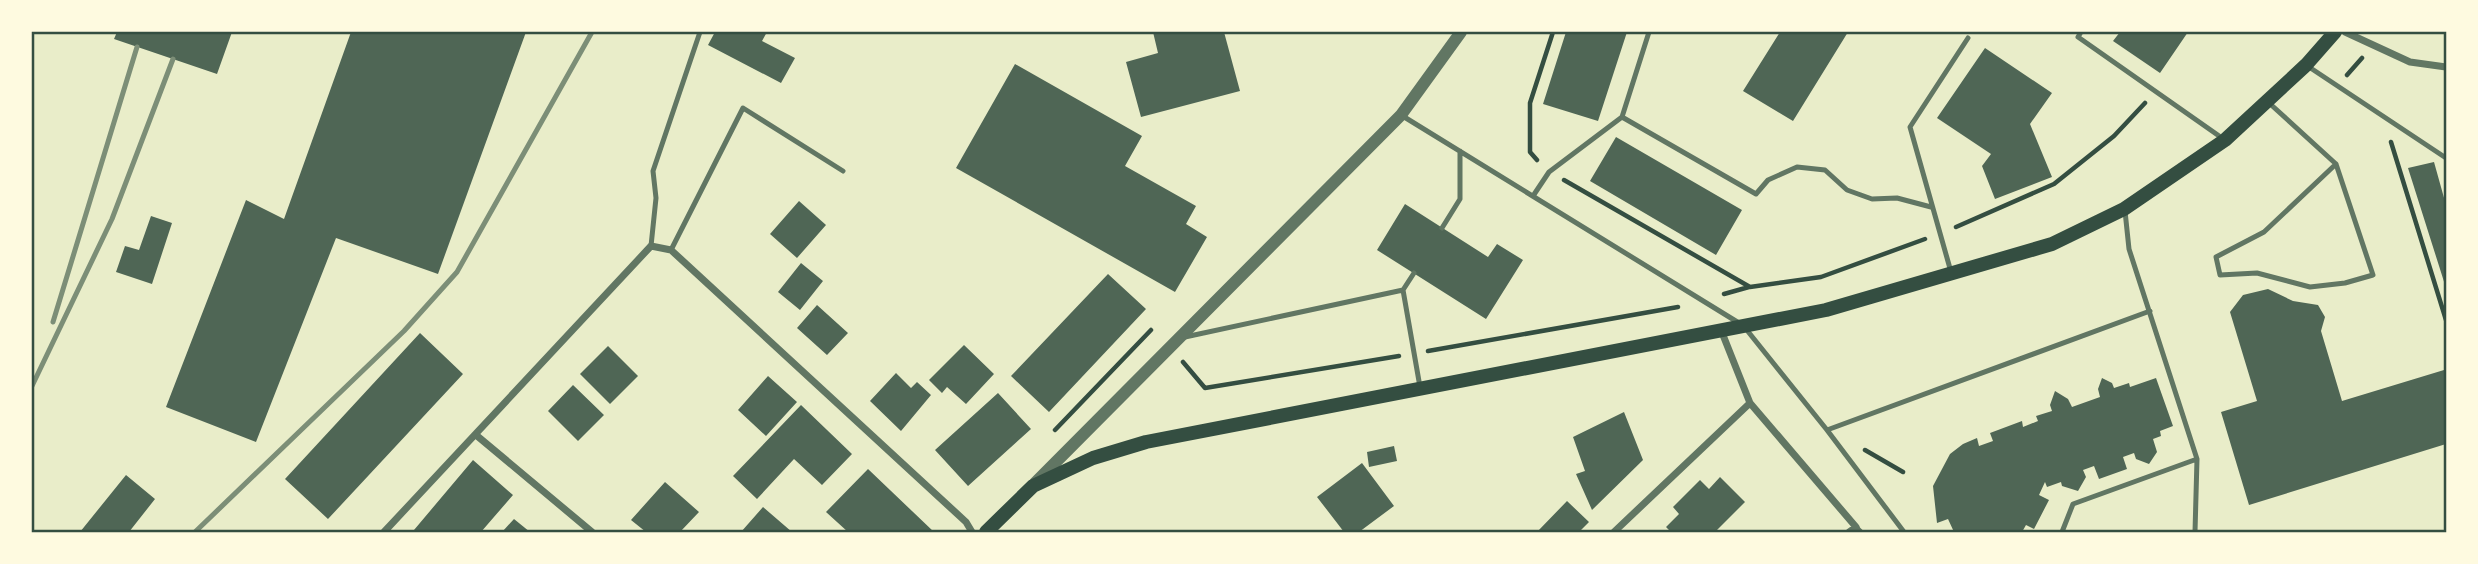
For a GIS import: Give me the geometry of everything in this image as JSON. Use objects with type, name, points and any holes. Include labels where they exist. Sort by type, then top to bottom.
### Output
[{"type":"main road","points":[[986,533],[1033,486],[1093,458],[1146,442],[1826,310],[2052,244],[2124,209],[2177,176],[2225,140],[2306,65],[2334,32]]},
{"type":"street","points":[[1033,486],[1401,116],[1461,32]]},
{"type":"street","points":[[2345,32],[2410,62],[2446,67]]},
{"type":"street","points":[[384,533],[651,246],[671,250],[966,522],[972,533]]},
{"type":"street","points":[[1721,330],[1750,403],[1858,530],[1849,533]]},
{"type":"street","points":[[1614,533],[1750,403]]},
{"type":"street","points":[[476,435],[592,533]]},
{"type":"lane","points":[[651,246],[656,198],[653,171],[701,32]]},
{"type":"lane","points":[[1533,196],[1549,172],[1622,117],[1649,32]]},
{"type":"lane","points":[[2081,32],[2078,37],[2225,140]]},
{"type":"lane","points":[[1952,275],[1938,234],[1910,127],[1968,38]]},
{"type":"lane","points":[[2306,65],[2446,158]]},
{"type":"lane","points":[[2268,102],[2336,164],[2373,275],[2345,283],[2310,288],[2257,273],[2220,275],[2216,257],[2264,232],[2336,164]]},
{"type":"lane","points":[[671,250],[743,107],[843,171]]},
{"type":"lane","points":[[1401,116],[1743,326],[1827,430],[1903,533]]},
{"type":"lane","points":[[1622,117],[1756,194],[1768,180],[1797,167],[1825,170],[1847,190],[1872,199],[1897,198],[1931,207]]},
{"type":"lane","points":[[1442,228],[1460,199],[1460,151]]},
{"type":"lane","points":[[2124,209],[2129,249],[2197,458],[2195,533]]},
{"type":"lane","points":[[1414,273],[1403,290],[1420,390]]},
{"type":"lane","points":[[1178,338],[1403,290]]},
{"type":"lane","points":[[1827,430],[2150,311]]},
{"type":"lane","points":[[2062,533],[2073,505],[2197,458]]},
{"type":"path","points":[[1553,32],[1530,103],[1530,152],[1549,172],[1750,287]]},
{"type":"path","points":[[1183,362],[1205,388],[1704,300],[1750,287],[1821,277],[1938,234],[2054,184],[2114,136],[2155,92]]},
{"type":"path","points":[[2389,134],[2446,320]]},
{"type":"path","points":[[1875,456],[1903,471]]},
{"type":"building","points":[[117,32],[232,32],[217,74],[114,39]]},
{"type":"building","points":[[351,32],[526,32],[438,274],[336,238],[256,442],[166,407],[246,200],[284,219]]},
{"type":"building","points":[[715,32],[767,32],[762,41],[795,58],[781,83],[708,45]]},
{"type":"building","points":[[1153,32],[1224,32],[1240,91],[1141,117],[1126,62],[1158,53]]},
{"type":"building","points":[[1566,32],[1627,32],[1598,121],[1543,104]]},
{"type":"building","points":[[1780,32],[1848,32],[1793,121],[1743,91]]},
{"type":"building","points":[[2120,32],[2188,32],[2160,73],[2113,41]]},
{"type":"building","points":[[1985,48],[2052,93],[2030,124],[2052,177],[1995,199],[1982,166],[1991,154],[1937,118]]},
{"type":"building","points":[[1015,64],[1142,136],[1125,166],[1196,206],[1186,224],[1207,237],[1175,292],[956,168]]},
{"type":"building","points":[[1616,137],[1742,210],[1716,255],[1590,181]]},
{"type":"building","points":[[2434,162],[2446,205],[2446,288],[2408,168]]},
{"type":"building","points":[[799,201],[826,225],[797,258],[770,234]]},
{"type":"building","points":[[1405,204],[1488,257],[1497,244],[1523,260],[1486,319],[1377,250]]},
{"type":"building","points":[[151,216],[172,223],[152,284],[116,272],[125,246],[139,250]]},
{"type":"building","points":[[801,263],[823,281],[800,310],[778,292]]},
{"type":"building","points":[[1108,274],[1146,309],[1049,412],[1011,376]]},
{"type":"building","points":[[2268,289],[2293,301],[2318,305],[2325,317],[2321,331],[2342,401],[2444,370],[2446,444],[2249,505],[2221,412],[2257,401],[2230,312],[2243,295]]},
{"type":"building","points":[[817,305],[848,333],[827,355],[797,328]]},
{"type":"building","points":[[420,333],[463,374],[328,519],[285,479]]},
{"type":"building","points":[[964,345],[994,374],[966,404],[947,387],[942,393],[929,380]]},
{"type":"building","points":[[608,346],[638,376],[610,404],[580,374]]},
{"type":"building","points":[[896,373],[911,388],[917,382],[931,395],[901,431],[870,401]]},
{"type":"building","points":[[768,376],[797,402],[766,436],[738,410]]},
{"type":"building","points":[[2102,378],[2112,383],[2114,388],[2129,383],[2130,387],[2156,378],[2173,426],[2160,431],[2161,436],[2153,439],[2157,452],[2149,464],[2136,459],[2134,453],[2123,457],[2127,469],[2099,479],[2094,466],[2083,470],[2086,477],[2078,491],[2062,486],[2061,482],[2047,487],[2045,482],[2039,495],[2049,500],[2034,529],[2026,525],[2022,532],[1954,532],[1948,519],[1937,523],[1933,486],[1950,454],[1977,438],[1979,446],[1993,441],[1990,433],[2022,421],[2023,427],[2038,421],[2036,416],[2052,411],[2050,405],[2055,391],[2068,399],[2072,407],[2100,397],[2098,389]]},
{"type":"building","points":[[573,385],[604,415],[578,441],[548,411]]},
{"type":"building","points":[[998,393],[1031,429],[968,486],[935,450]]},
{"type":"building","points":[[801,405],[852,454],[822,485],[794,459],[757,499],[733,476]]},
{"type":"building","points":[[1624,412],[1643,460],[1592,510],[1576,474],[1585,471],[1573,437]]},
{"type":"building","points":[[1394,446],[1397,461],[1369,467],[1367,452]]},
{"type":"building","points":[[473,460],[513,495],[481,532],[414,530]]},
{"type":"building","points":[[1362,463],[1394,506],[1359,532],[1344,532],[1317,497]]},
{"type":"building","points":[[868,469],[934,532],[848,532],[826,512]]},
{"type":"building","points":[[126,475],[155,499],[129,532],[80,532]]},
{"type":"building","points":[[1720,477],[1745,502],[1715,532],[1671,532],[1666,527],[1679,514],[1673,507],[1700,480],[1709,489]]},
{"type":"building","points":[[665,482],[699,512],[680,532],[646,532],[631,520]]},
{"type":"building","points":[[1567,501],[1589,522],[1579,532],[1537,532]]},
{"type":"building","points":[[763,507],[792,532],[741,532]]},
{"type":"building","points":[[514,519],[530,532],[502,532]]},
{"type":"railway","points":[[195,532],[404,331],[457,272],[592,32]]},
{"type":"railway","points":[[53,322],[137,47]]},
{"type":"railway","points":[[32,386],[112,219],[173,59]]}]
